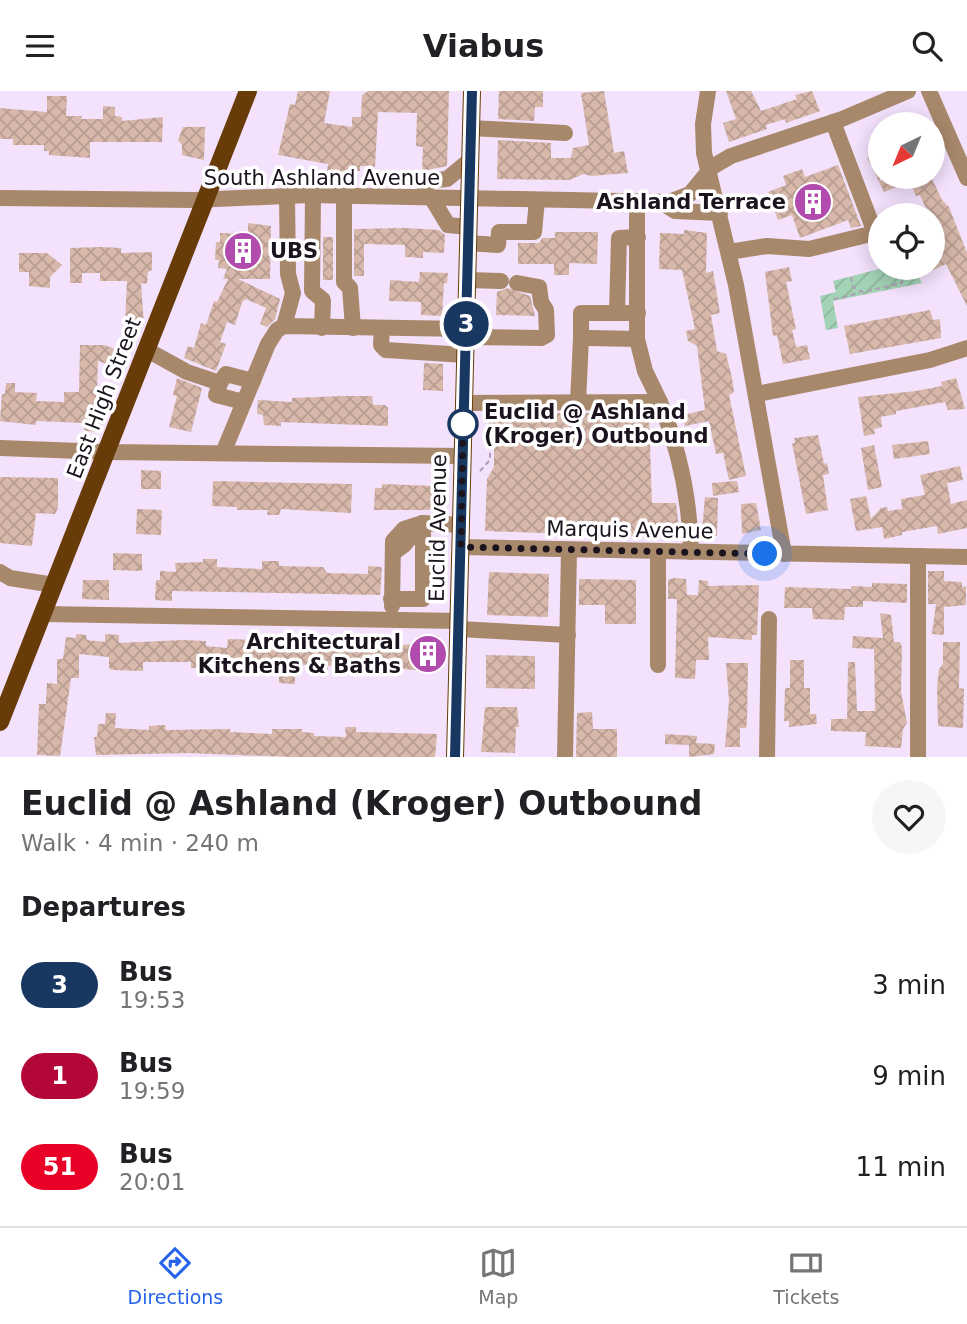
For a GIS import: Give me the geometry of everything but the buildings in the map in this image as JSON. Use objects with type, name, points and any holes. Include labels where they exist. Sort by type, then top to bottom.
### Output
[{"type":"main road","name":"East High Street","points":[[0,722],[248,91]]},
{"type":"main road","name":"Euclid Avenue","points":[[455,757],[472,91]]},
{"type":"street","points":[[708,91],[703,144],[729,252],[757,394],[784,554]]},
{"type":"street","name":"South Ashland Avenue","points":[[0,198],[205,199],[313,195],[661,202],[685,198],[696,189],[708,171],[732,156],[833,122],[908,91]]},
{"type":"street","points":[[929,91],[966,173]]},
{"type":"street","points":[[729,252],[767,246],[809,249],[875,233],[833,122]]},
{"type":"street","points":[[470,128],[565,133]]},
{"type":"street","points":[[469,161],[447,179],[426,181],[428,197],[448,225],[467,235],[498,245],[499,232],[534,232],[537,200]]},
{"type":"street","points":[[313,195],[312,291],[323,300],[323,328]]},
{"type":"street","points":[[285,326],[293,293],[288,274],[287,196]]},
{"type":"street","points":[[344,196],[344,282],[350,288],[353,328]]},
{"type":"street","points":[[661,202],[676,211],[720,213]]},
{"type":"street","points":[[637,203],[637,338],[645,371],[671,430],[685,495],[691,552]]},
{"type":"street","points":[[618,313],[619,238],[638,237]]},
{"type":"street","points":[[382,328],[382,345],[386,350],[465,341],[541,338],[547,335],[546,310],[541,302],[540,287],[467,280]]},
{"type":"street","points":[[578,403],[581,313],[638,313]]},
{"type":"street","points":[[223,453],[276,330],[285,326],[382,328],[465,341]]},
{"type":"street","points":[[581,338],[637,338]]},
{"type":"street","points":[[757,394],[930,360],[967,348]]},
{"type":"street","points":[[147,350],[187,372],[220,383]]},
{"type":"street","points":[[244,402],[216,394],[220,383],[226,374],[253,381]]},
{"type":"street","points":[[463,403],[660,402]]},
{"type":"street","points":[[0,448],[108,452],[462,456]]},
{"type":"street","points":[[392,620],[393,541],[404,529],[423,523],[461,525]]},
{"type":"street","points":[[391,599],[422,599],[423,523]]},
{"type":"street","name":"Marquis Avenue","points":[[461,547],[967,558]]},
{"type":"street","points":[[565,757],[569,550]]},
{"type":"street","points":[[657,552],[658,665]]},
{"type":"street","points":[[918,556],[918,757]]},
{"type":"street","points":[[0,572],[10,578],[54,585]]},
{"type":"street","points":[[43,614],[392,620],[568,635]]},
{"type":"street","points":[[767,757],[769,619]]},
{"type":"path","points":[[851,277],[853,287],[861,293]]},
{"type":"path","points":[[834,299],[902,283],[902,280]]},
{"type":"path","points":[[480,471],[490,460],[489,414]]},
{"type":"green space","points":[[868,272],[868,280],[920,280],[922,283],[833,301],[838,328],[826,330],[820,296],[836,292],[833,281]]},
{"type":"bus line","name":"3","points":[[455,757],[472,91]]},
{"type":"place","name":"Ashland Terrace","points":[[813,202]]},
{"type":"place","name":"UBS","points":[[243,251]]},
{"type":"place","name":"Euclid @ Ashland (Kroger) Outbound","points":[[463,424]]},
{"type":"place","name":"Architectural Kitchens & Baths","points":[[428,654]]},
{"type":"route","points":[[463,424],[463,421],[461,547],[765,554]]}]
